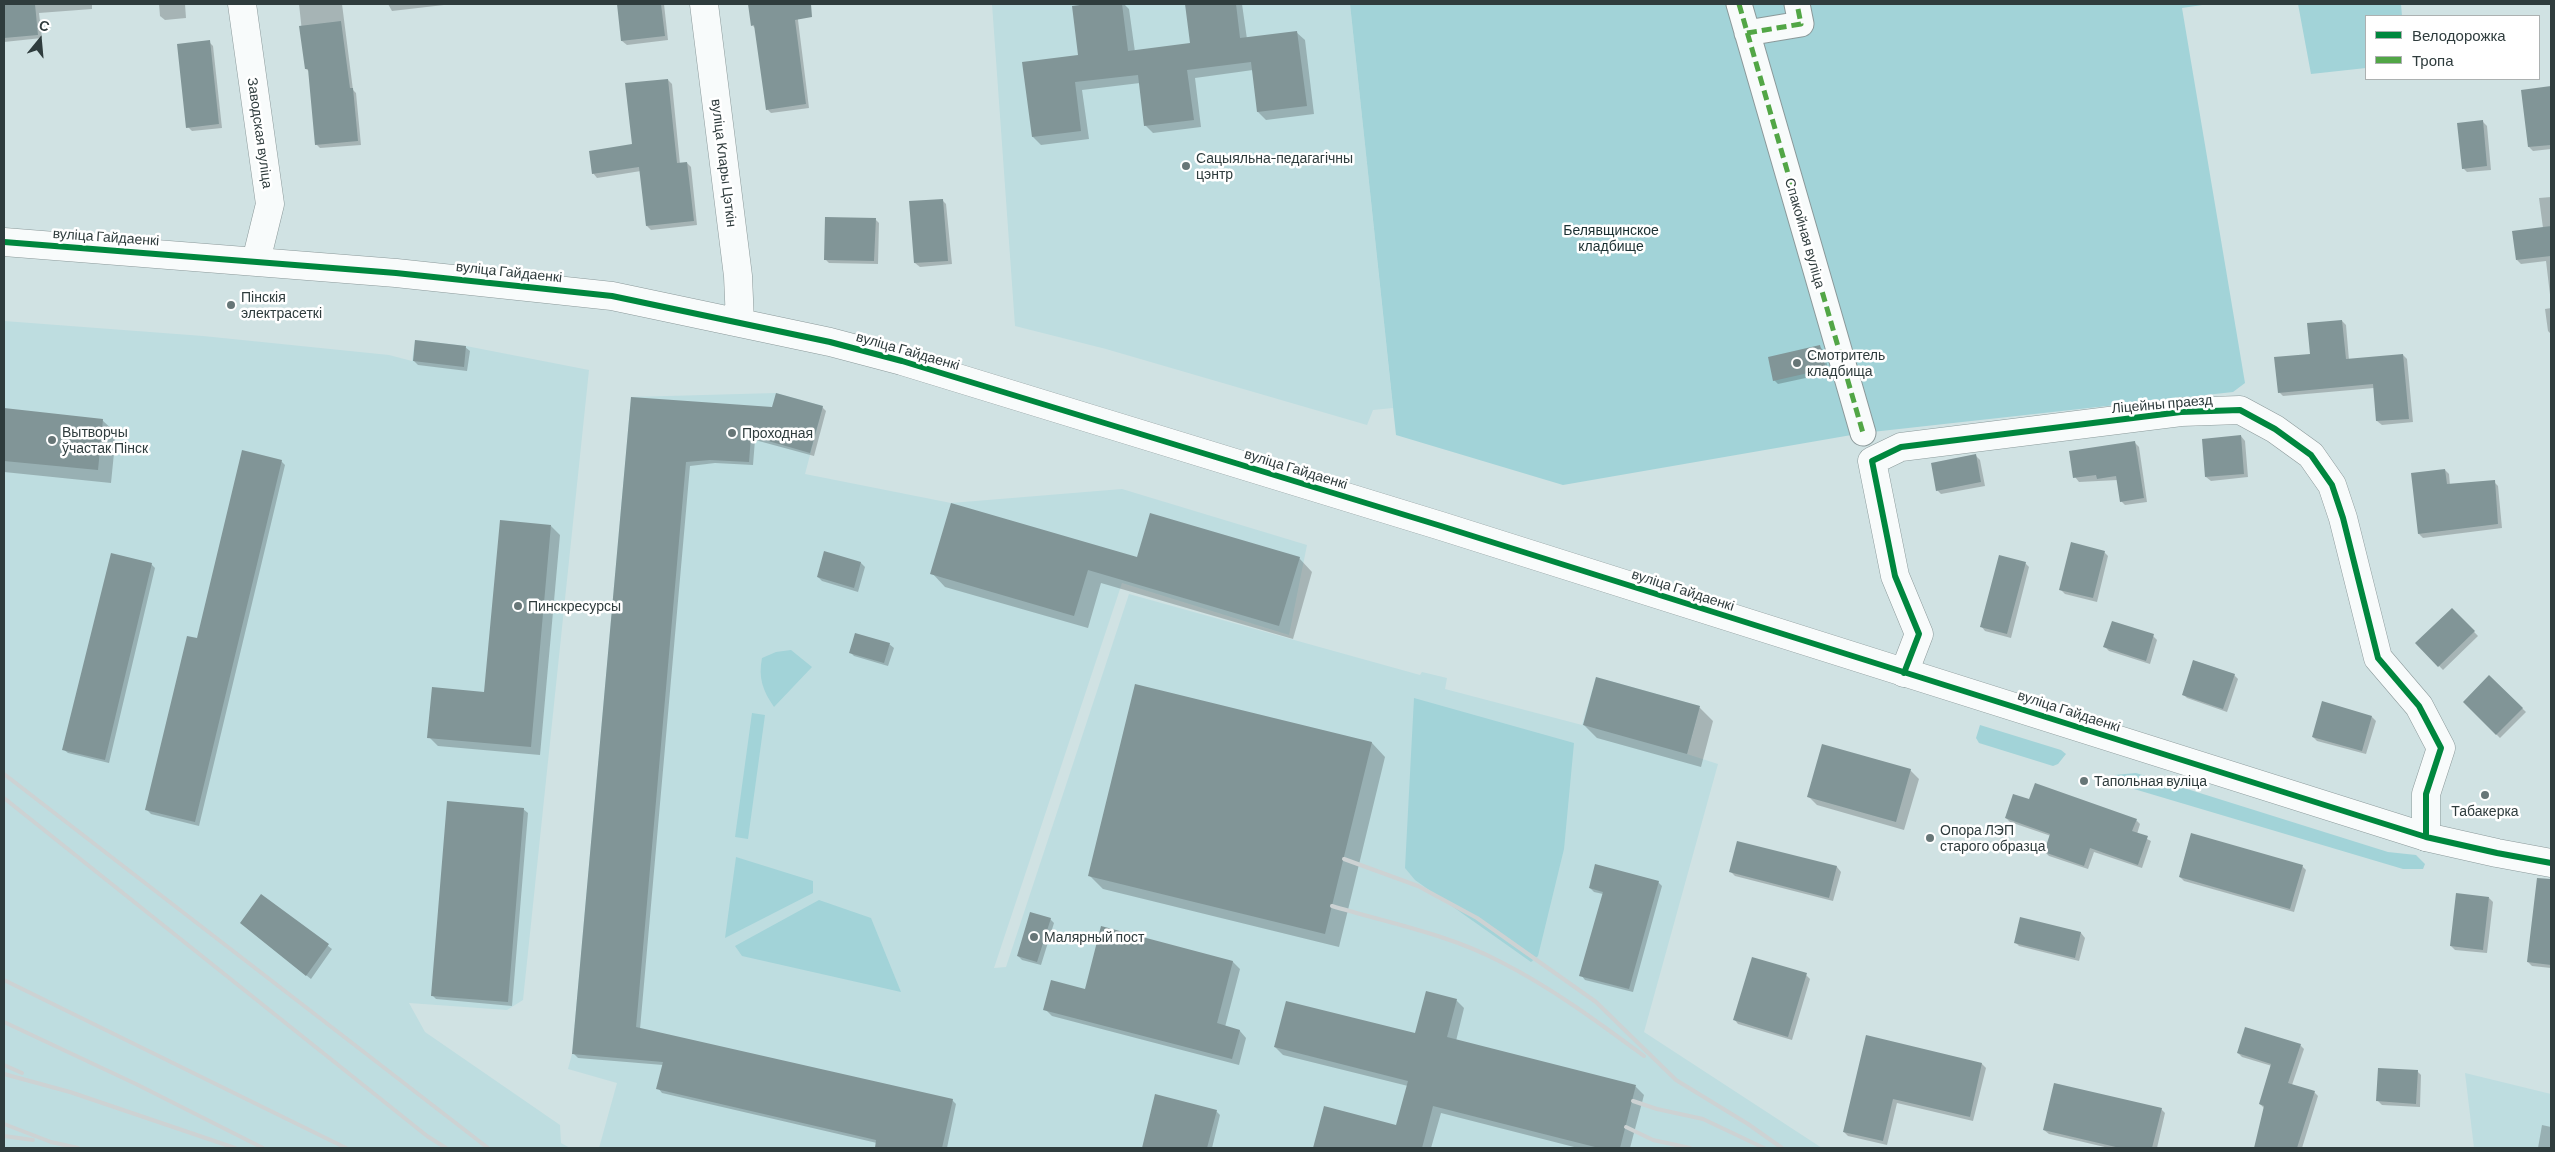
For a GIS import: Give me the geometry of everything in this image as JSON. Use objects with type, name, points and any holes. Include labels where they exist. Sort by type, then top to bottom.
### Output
[{"type":"street","name":"Заводская вуліца","points":[[242,4],[270,204],[256,261]]},
{"type":"street","name":"вуліца Клары Цэткін","points":[[704,4],[738,276],[740,322]]},
{"type":"street","name":"Спакойная вуліца","points":[[1739,4],[1863,433]]},
{"type":"street","points":[[1747,33],[1801,24],[1797,4]]},
{"type":"street","name":"вуліца Гайдаенкі","points":[[4,242],[396,272],[612,296],[830,342],[902,361],[1441,526],[2426,837],[2497,853],[2551,862]]},
{"type":"street","name":"Ліцейны праезд","points":[[1904,673],[1919,634],[1895,576],[1872,461],[1901,447],[2181,412],[2240,410],[2275,429],[2310,455],[2332,485],[2343,518],[2378,658],[2419,706],[2441,748],[2426,794],[2426,837]]},
{"type":"shaded area","name":"Сацыяльна-педагагічны цэнтр","points":[[992,4],[1350,4],[1393,408],[1373,410],[1367,425],[1106,349],[1015,326]]},
{"type":"shaded area","points":[[4,321],[203,336],[389,355],[412,361],[415,340],[466,346],[589,370],[523,1000],[507,1010],[409,1003],[425,1032],[560,1125],[561,1143],[570,1148],[4,1148]]},
{"type":"shaded area","points":[[776,393],[823,406],[805,474],[951,503],[1122,489],[1307,545],[1289,635],[1122,583],[994,968],[1006,967],[1129,594],[1420,675],[1422,672],[1447,678],[1445,689],[1582,725],[1596,677],[1700,706],[1687,754],[1718,764],[1644,1032],[1822,1148],[599,1148],[617,1083],[568,1069],[572,1054],[631,397]]},
{"type":"shaded area","points":[[2465,1073],[2551,1094],[2551,1148],[2474,1148]]},
{"type":"green space","name":"Белявщинское кладбище","points":[[1350,4],[2209,4],[2182,8],[2245,383],[2233,392],[1863,433],[1563,485],[1396,435]]},
{"type":"green space","points":[[2298,4],[2401,4],[2402,15],[2365,15],[2365,68],[2311,74]]},
{"type":"green space","points":[[791,650],[812,667],[774,707],[762,684],[762,658],[776,652]]},
{"type":"green space","points":[[1414,698],[1574,743],[1564,849],[1538,956],[1531,962],[1415,880],[1405,868]]},
{"type":"green space","points":[[752,713],[765,715],[748,839],[735,837]]},
{"type":"green space","points":[[1980,725],[2061,750],[2066,754],[2058,764],[2053,766],[1979,743],[1976,738]]},
{"type":"green space","points":[[2136,773],[2388,852],[2416,855],[2425,864],[2423,869],[2403,869],[2134,789],[2114,775]]},
{"type":"green space","points":[[736,857],[813,881],[813,893],[725,938]]},
{"type":"green space","points":[[819,900],[871,918],[901,992],[742,956],[735,946]]},
{"type":"building","points":[[4,4],[35,4],[38,35],[4,38]]},
{"type":"building","points":[[617,4],[661,4],[665,36],[621,41]]},
{"type":"building","points":[[748,4],[811,4],[812,17],[795,20],[806,104],[766,110],[754,25],[751,26]]},
{"type":"building","name":"Сацыяльна-педагагічны цэнтр","points":[[1122,4],[1128,51],[1190,43],[1185,4],[1236,4],[1240,38],[1297,31],[1307,106],[1257,112],[1251,62],[1187,70],[1194,120],[1144,126],[1138,75],[1075,82],[1081,131],[1032,137],[1022,62],[1078,55],[1072,6]]},
{"type":"building","points":[[341,21],[350,88],[353,88],[358,141],[315,145],[308,69],[305,69],[299,26]]},
{"type":"building","points":[[210,40],[219,124],[186,128],[177,44]]},
{"type":"building","points":[[668,79],[677,163],[687,162],[694,221],[646,226],[639,167],[592,174],[589,151],[632,144],[625,83]]},
{"type":"building","points":[[2551,86],[2551,145],[2528,147],[2521,90]]},
{"type":"building","points":[[2483,120],[2487,166],[2462,169],[2457,123]]},
{"type":"building","points":[[943,199],[948,261],[914,263],[909,201]]},
{"type":"building","points":[[825,217],[876,218],[874,261],[824,260]]},
{"type":"building","points":[[2551,226],[2551,256],[2516,260],[2512,231]]},
{"type":"building","points":[[2342,320],[2346,359],[2403,354],[2409,419],[2376,421],[2373,384],[2278,393],[2274,357],[2310,354],[2307,323]]},
{"type":"building","points":[[415,340],[466,346],[464,367],[413,361]]},
{"type":"building","name":"Смотритель кладбища","points":[[1820,345],[1826,369],[1773,381],[1768,357]]},
{"type":"building","points":[[776,393],[823,406],[810,453],[751,436],[749,462],[710,460],[686,462],[636,1027],[953,1099],[942,1148],[875,1148],[876,1140],[656,1089],[663,1062],[572,1054],[631,397],[772,407]]},
{"type":"building","name":"Вытворчы ўчастак Пінск","points":[[4,408],[103,419],[98,470],[4,461]]},
{"type":"building","points":[[2241,435],[2244,474],[2205,477],[2202,439]]},
{"type":"building","points":[[2135,441],[2144,498],[2120,502],[2116,476],[2097,479],[2096,475],[2073,478],[2069,451]]},
{"type":"building","points":[[242,450],[282,460],[195,822],[145,810],[187,636],[197,638]]},
{"type":"building","points":[[1976,454],[1981,482],[1936,491],[1931,463]]},
{"type":"building","points":[[2445,469],[2447,484],[2495,480],[2498,524],[2418,534],[2411,473]]},
{"type":"building","points":[[951,503],[1137,557],[1150,513],[1300,557],[1279,626],[1088,570],[1074,616],[930,574]]},
{"type":"building","name":"Пинскресурсы","points":[[500,520],[551,525],[531,747],[427,738],[432,687],[484,692]]},
{"type":"building","points":[[2071,542],[2105,551],[2093,598],[2059,590]]},
{"type":"building","points":[[824,551],[861,562],[854,588],[817,577]]},
{"type":"building","points":[[111,553],[152,563],[105,760],[62,750]]},
{"type":"building","points":[[1999,555],[2026,562],[2007,634],[1980,627]]},
{"type":"building","points":[[2452,608],[2475,631],[2438,667],[2415,643]]},
{"type":"building","points":[[2112,621],[2154,634],[2146,661],[2103,647]]},
{"type":"building","points":[[855,633],[890,643],[884,663],[849,653]]},
{"type":"building","points":[[2193,660],[2235,674],[2223,709],[2182,695]]},
{"type":"building","points":[[2489,675],[2523,708],[2496,735],[2463,702]]},
{"type":"building","points":[[1596,677],[1700,706],[1687,754],[1583,725]]},
{"type":"building","points":[[1135,684],[1372,742],[1325,934],[1088,876]]},
{"type":"building","points":[[2322,701],[2372,716],[2362,751],[2312,737]]},
{"type":"building","points":[[1822,744],[1911,769],[1896,822],[1807,797]]},
{"type":"building","points":[[2035,783],[2137,819],[2132,831],[2148,836],[2138,865],[2090,848],[2084,866],[2044,852],[2050,834],[2005,818],[2013,794],[2029,799]]},
{"type":"building","points":[[447,801],[524,808],[508,1002],[431,996]]},
{"type":"building","points":[[2191,833],[2303,865],[2290,909],[2179,877]]},
{"type":"building","points":[[1737,841],[1837,866],[1829,898],[1729,872]]},
{"type":"building","points":[[1595,864],[1659,881],[1629,989],[1579,976],[1603,892],[1589,888]]},
{"type":"building","points":[[2537,878],[2551,879],[2551,965],[2527,962]]},
{"type":"building","points":[[2456,893],[2489,897],[2483,950],[2450,946]]},
{"type":"building","points":[[261,894],[329,944],[306,976],[240,923]]},
{"type":"building","name":"Малярный пост","points":[[1030,912],[1051,918],[1037,962],[1017,956]]},
{"type":"building","points":[[2020,917],[2081,932],[2075,958],[2014,943]]},
{"type":"building","points":[[1101,926],[1233,961],[1217,1023],[1240,1030],[1232,1059],[1043,1010],[1051,980],[1085,989]]},
{"type":"building","points":[[1752,957],[1807,973],[1788,1037],[1733,1020]]},
{"type":"building","points":[[1426,991],[1457,999],[1447,1037],[1636,1085],[1620,1148],[1599,1148],[1433,1106],[1422,1148],[1313,1148],[1324,1106],[1396,1125],[1408,1081],[1274,1047],[1286,1001],[1415,1033]]},
{"type":"building","points":[[2245,1027],[2301,1044],[2288,1083],[2315,1091],[2297,1148],[2254,1148],[2264,1106],[2259,1104],[2271,1064],[2237,1053]]},
{"type":"building","points":[[1866,1035],[1982,1063],[1970,1117],[1893,1099],[1883,1141],[1843,1132]]},
{"type":"building","points":[[2378,1068],[2418,1070],[2416,1104],[2376,1101]]},
{"type":"building","points":[[2054,1083],[2162,1108],[2152,1148],[2120,1148],[2043,1130]]},
{"type":"building","points":[[1155,1094],[1217,1110],[1207,1148],[1142,1148]]},
{"type":"railway","points":[[4,774],[488,1148]]},
{"type":"railway","points":[[4,798],[427,1136],[446,1148]]},
{"type":"railway","points":[[1344,859],[1418,886],[1477,918],[1596,1002],[1676,1080],[1748,1124],[1782,1148]]},
{"type":"railway","points":[[1332,906],[1439,936],[1481,952],[1557,994],[1644,1056]]},
{"type":"railway","points":[[4,980],[346,1148]]},
{"type":"railway","points":[[4,1022],[136,1084],[263,1148]]},
{"type":"railway","points":[[4,1065],[22,1073]]},
{"type":"railway","points":[[4,1074],[70,1092],[235,1148]]},
{"type":"railway","points":[[1633,1101],[1657,1109],[1703,1119],[1764,1148]]},
{"type":"railway","points":[[4,1124],[51,1142],[78,1148]]},
{"type":"railway","points":[[1626,1127],[1653,1140],[1690,1148]]},
{"type":"railway","points":[[4,1136],[33,1140]]},
{"type":"marked path","points":[[1739,4],[1863,433]]},
{"type":"marked path","points":[[1747,33],[1801,24],[1797,4]]},
{"type":"cycle path","points":[[4,242],[396,273],[612,296],[830,342],[902,361],[1441,526],[2426,837],[2551,863]]},
{"type":"cycle path","points":[[1904,673],[1919,634],[1895,576],[1872,461],[1901,447],[2181,412],[2240,410],[2275,429],[2311,455],[2332,485],[2343,518],[2378,658],[2419,706],[2441,748],[2426,794],[2426,837]]},
{"type":"place","name":"Сацыяльна-педагагічны цэнтр","points":[[1186,166]]},
{"type":"place","name":"Пінскія электрасеткі","points":[[231,305]]},
{"type":"place","name":"Смотритель кладбища","points":[[1797,363]]},
{"type":"place","name":"Проходная","points":[[732,433]]},
{"type":"place","name":"Вытворчы ўчастак Пінск","points":[[52,440]]},
{"type":"place","name":"Пинскресурсы","points":[[518,606]]},
{"type":"place","name":"Тапольная вуліца","points":[[2084,781]]},
{"type":"place","name":"Табакерка","points":[[2485,795]]},
{"type":"place","name":"Опора ЛЭП старого образца","points":[[1930,838]]},
{"type":"place","name":"Малярный пост","points":[[1034,937]]}]
